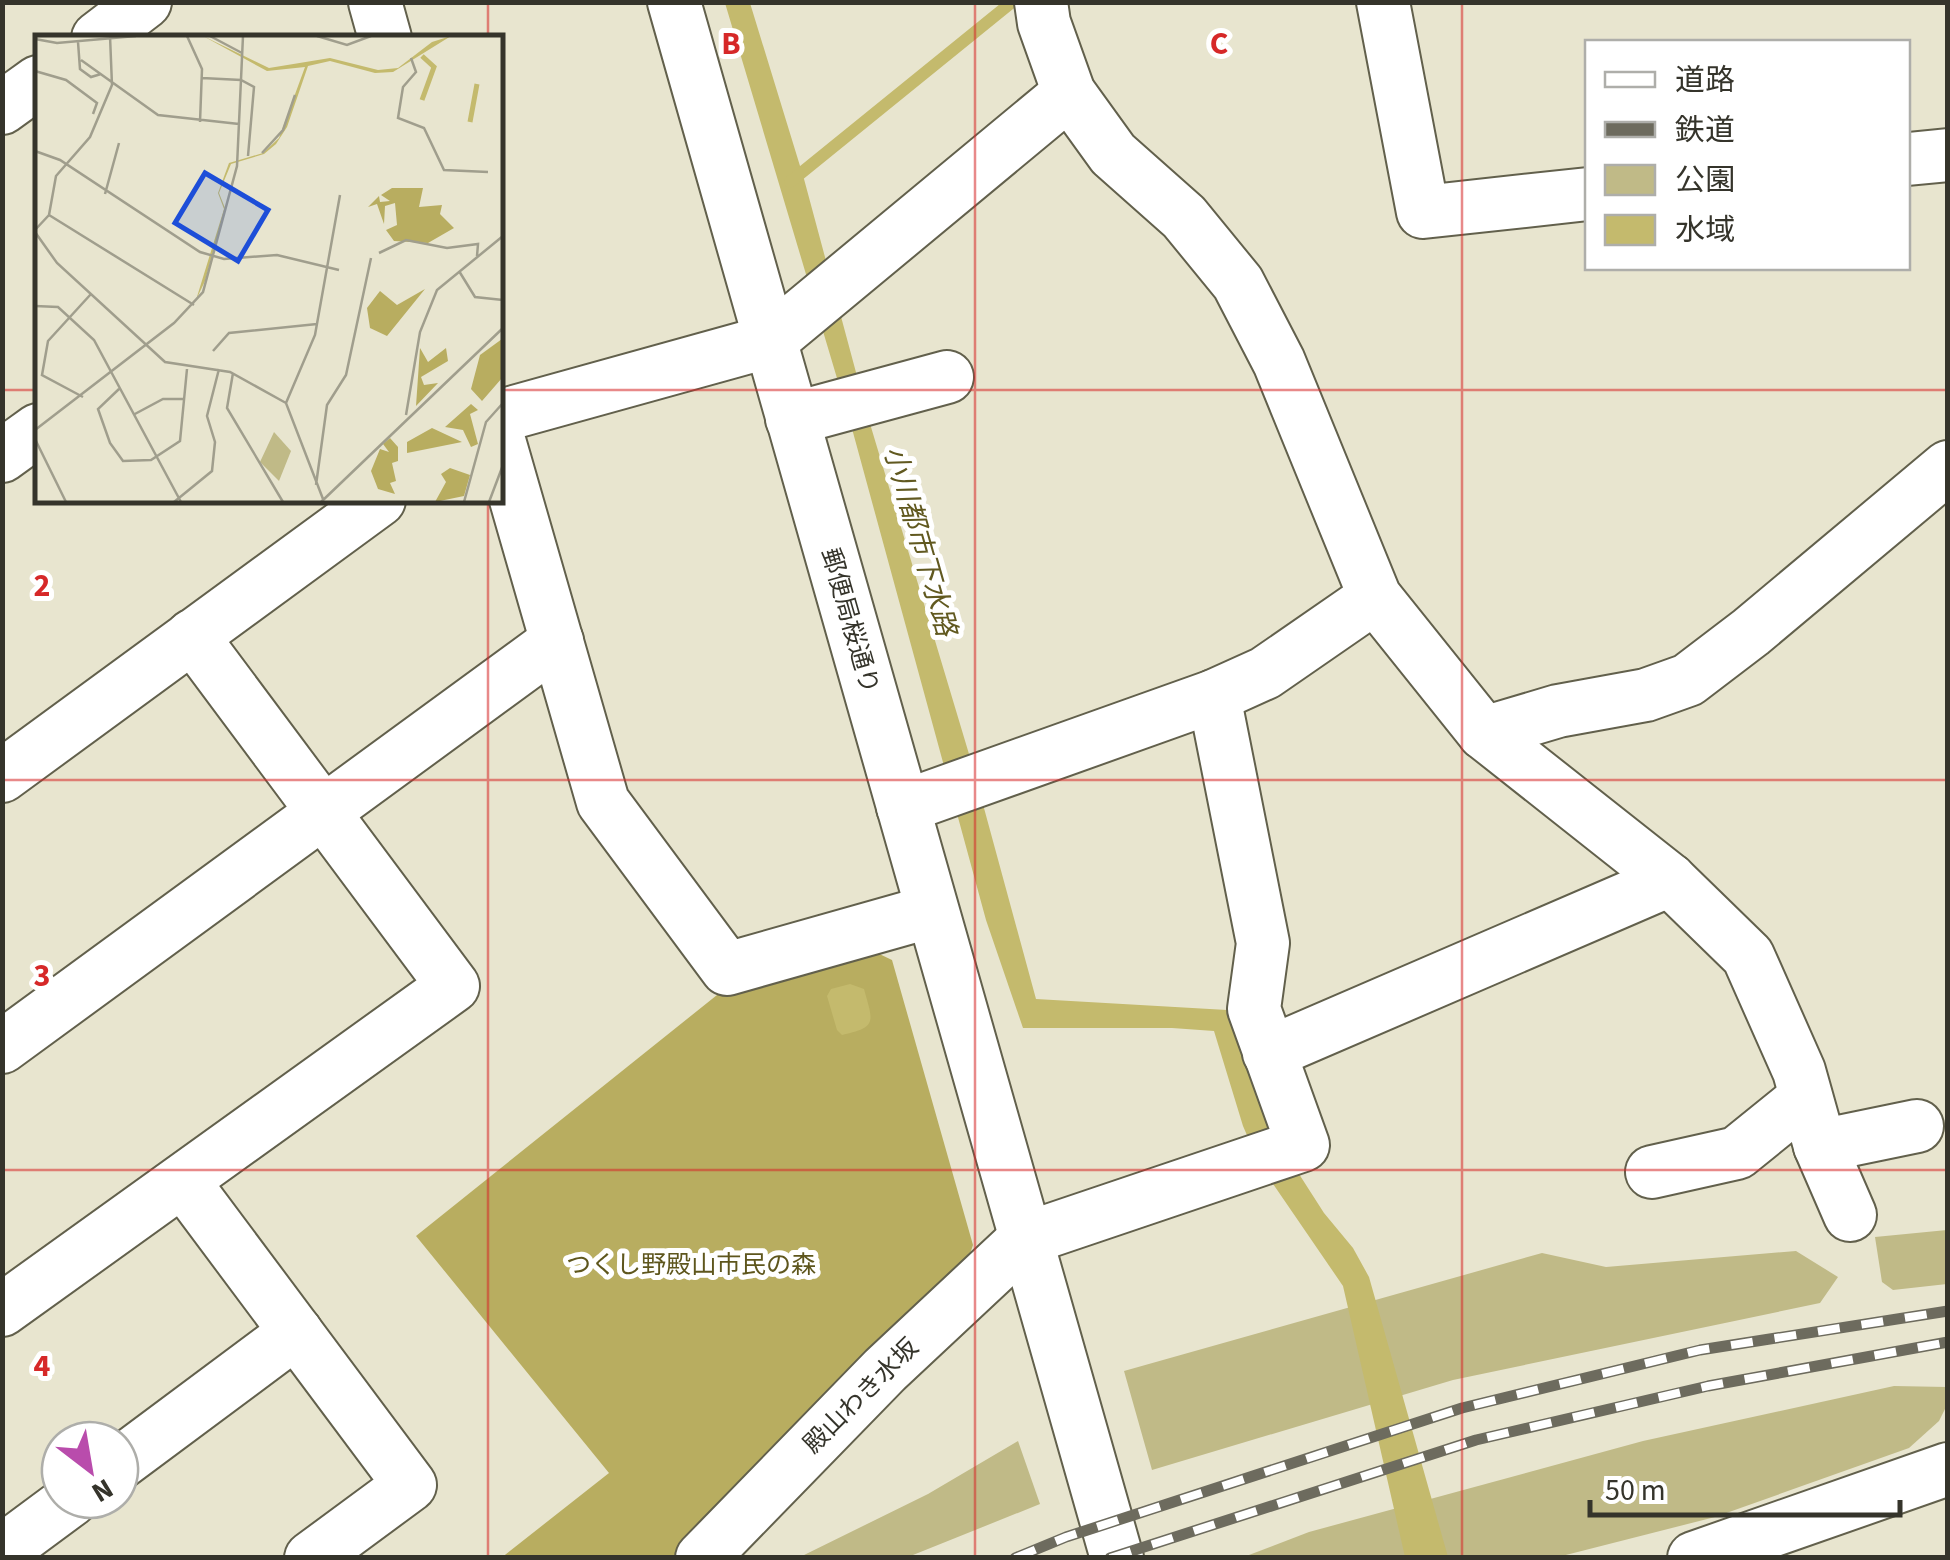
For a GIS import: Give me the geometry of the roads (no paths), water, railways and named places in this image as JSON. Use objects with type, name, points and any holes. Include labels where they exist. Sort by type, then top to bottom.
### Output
[{"type":"street","points":[[102,35],[145,2]]},
{"type":"street","points":[[375,2],[384,35]]},
{"type":"street","name":"郵便局桜通り","points":[[674,2],[770,341],[833,408],[903,807],[1117,1558]]},
{"type":"street","points":[[1041,2],[1044,23],[1068,93],[1114,154],[1184,217],[1238,283],[1279,362],[1375,598],[1484,733],[1670,880],[1748,956],[1799,1072],[1813,1122],[1850,1215]]},
{"type":"street","points":[[1383,2],[1423,212],[1585,194]]},
{"type":"street","points":[[2,108],[35,84]]},
{"type":"street","points":[[502,415],[770,341],[1068,93]]},
{"type":"street","points":[[1910,159],[1948,154]]},
{"type":"street","points":[[833,408],[947,377]]},
{"type":"street","points":[[2,456],[35,432]]},
{"type":"street","points":[[502,451],[603,802],[727,969],[932,911]]},
{"type":"street","points":[[1484,733],[1558,711],[1646,695],[1688,680],[1948,467]]},
{"type":"street","points":[[8,763],[376,502]]},
{"type":"street","points":[[903,807],[1214,696],[1264,672],[1375,598]]},
{"type":"street","points":[[2,1310],[453,986],[192,636]]},
{"type":"street","points":[[2,1047],[557,642]]},
{"type":"street","points":[[1025,1239],[1303,1145],[1254,1009],[1262,943],[1214,696]]},
{"type":"street","points":[[1269,1053],[1670,880]]},
{"type":"street","points":[[1677,1151],[1737,1153],[1813,1122],[1917,1126]]},
{"type":"street","points":[[183,1181],[410,1484],[313,1557]]},
{"type":"street","name":"殿山わき水坂","points":[[702,1558],[885,1370],[1025,1239]]},
{"type":"street","points":[[140,1449],[296,1332]]},
{"type":"street","points":[[1694,1558],[1948,1469]]},
{"type":"street","points":[[2,1551],[44,1520]]},
{"type":"water","points":[[725,3],[750,3],[972,764],[1036,999],[1227,1010],[1257,1066],[1290,1160],[1369,1277],[1448,1557],[1405,1557],[1343,1286],[1260,1165],[1243,1126],[1214,1031],[1023,1028],[986,920],[851,425]]},
{"type":"water","points":[[850,984],[864,989],[870,1021],[862,1029],[842,1035],[827,996],[831,989]]},
{"type":"waterway","points":[[790,182],[1012,2]]},
{"type":"railway","points":[[1015,1558],[1066,1537],[1462,1408],[1700,1350],[1948,1311]]},
{"type":"railway","points":[[1110,1558],[1476,1440],[1708,1386],[1948,1342]]},
{"type":"water label","name":"小川都市下水路","points":[[920,541]]},
{"type":"park label","name":"つくし野殿山市民の森","points":[[691,1265]]}]
